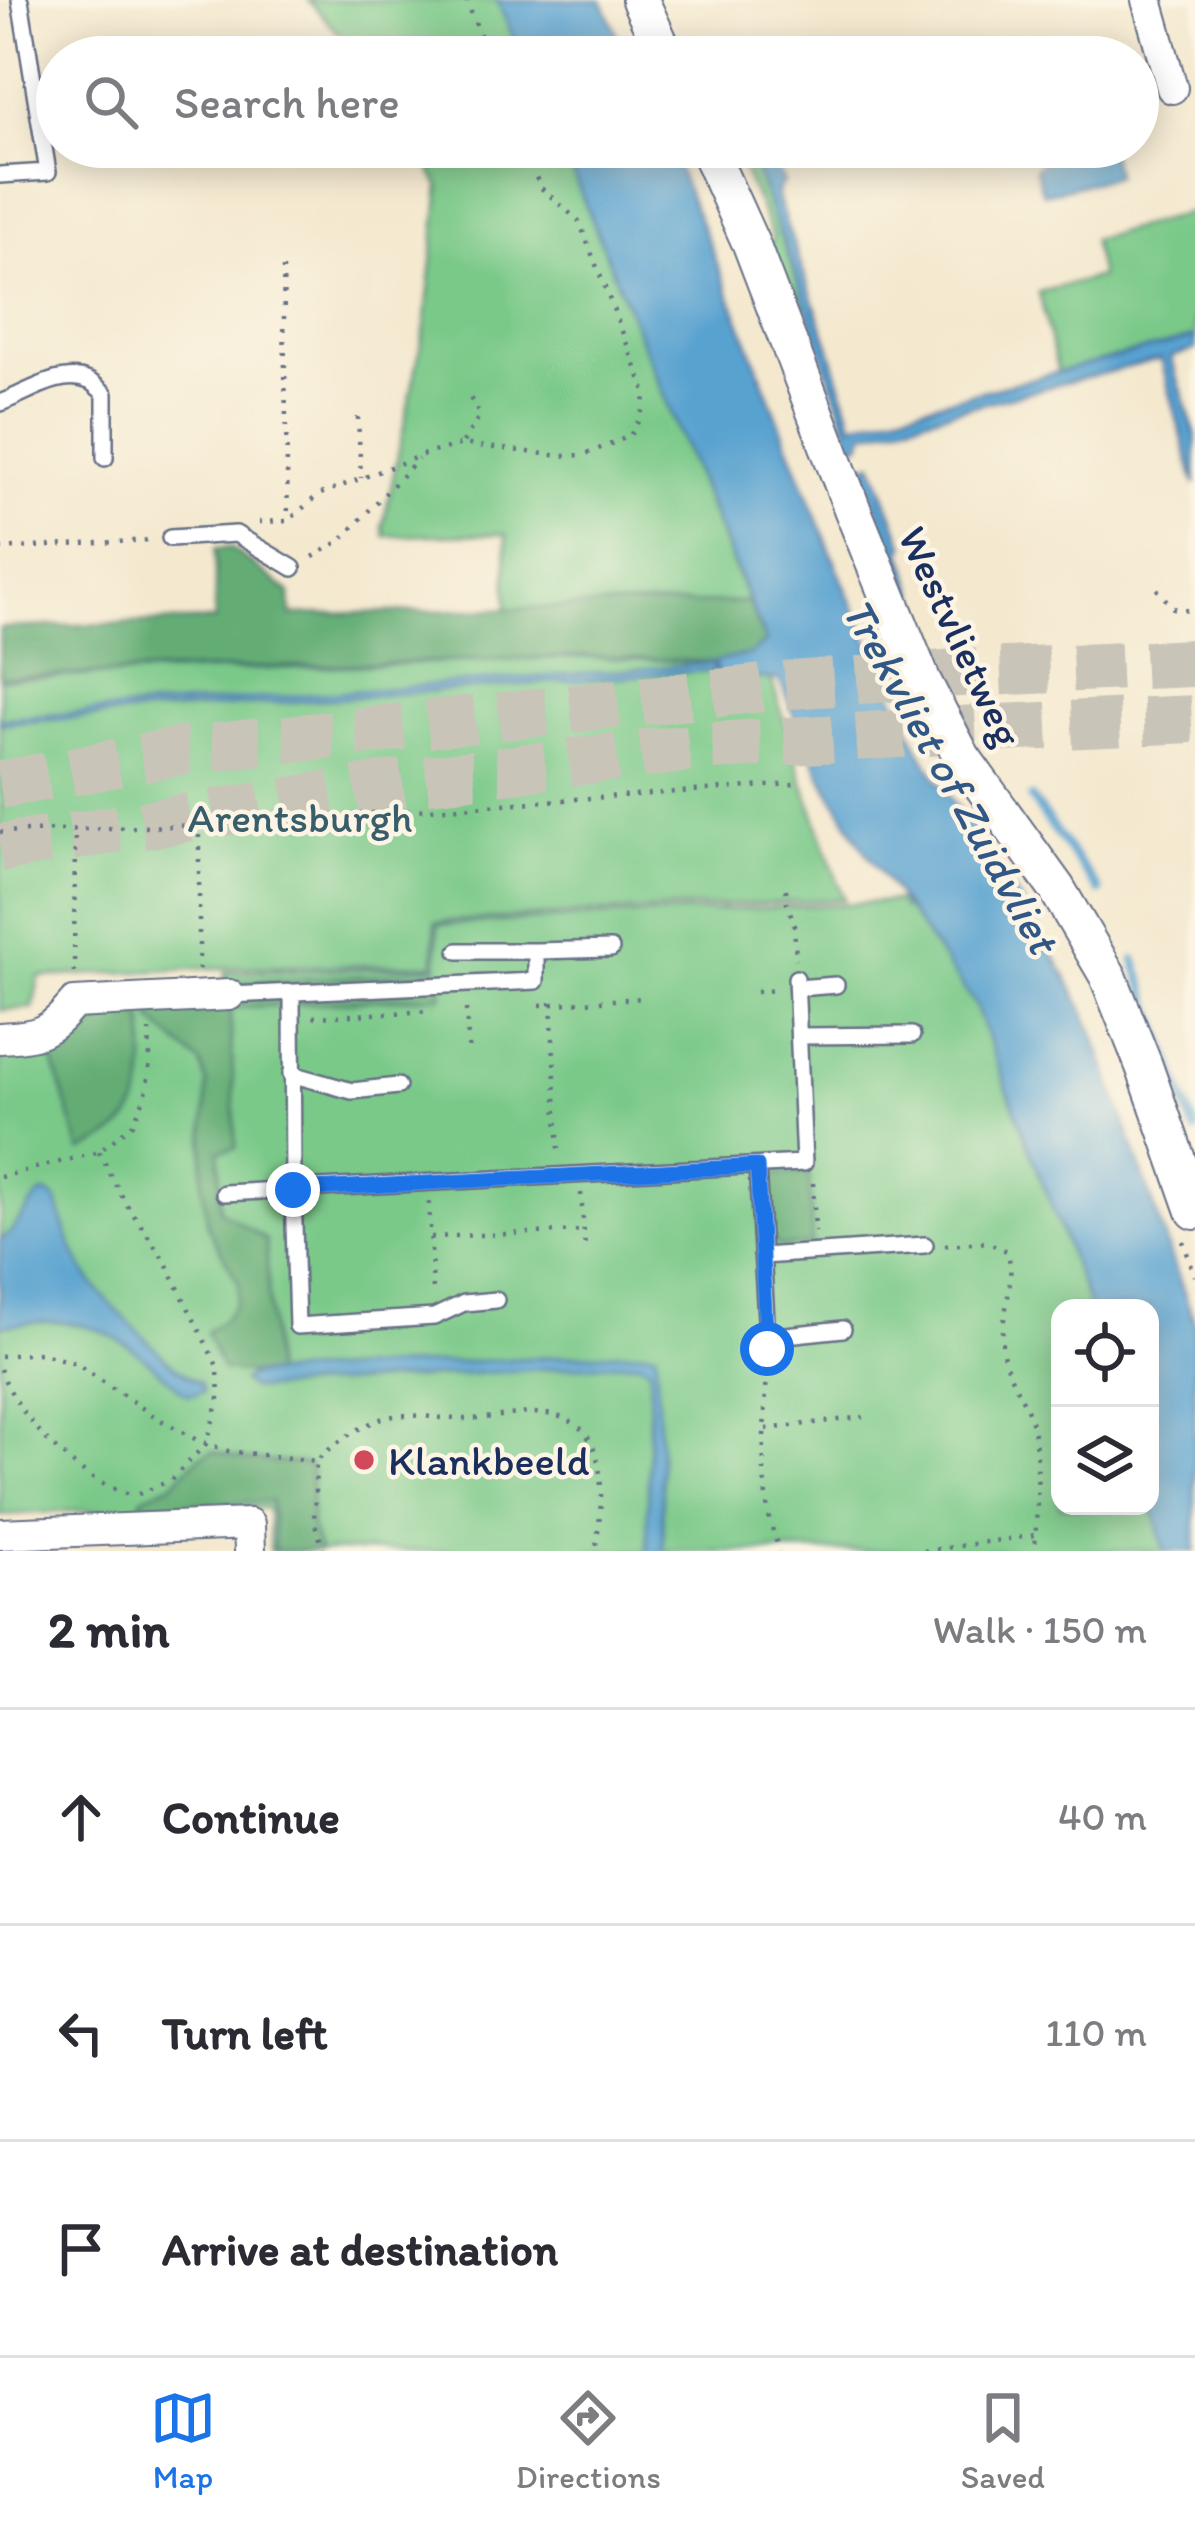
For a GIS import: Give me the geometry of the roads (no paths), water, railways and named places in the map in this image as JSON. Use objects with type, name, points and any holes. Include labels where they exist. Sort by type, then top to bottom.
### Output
[{"type":"street","points":[[640,0],[656,36]]},
{"type":"street","points":[[1148,0],[1158,36]]},
{"type":"street","points":[[1159,40],[1172,88]]},
{"type":"street","name":"Westvlietweg","points":[[717,168],[751,244],[922,680],[962,757],[1058,889],[1108,976],[1188,1171],[1195,1211]]},
{"type":"street","points":[[0,1039],[37,1036],[58,1023],[74,1003],[214,996]]},
{"type":"street","points":[[0,1534],[135,1527],[250,1537]]},
{"type":"lane","points":[[20,0],[36,98]]},
{"type":"lane","points":[[0,175],[48,172],[47,168]]},
{"type":"lane","points":[[0,403],[52,381],[71,377],[91,381],[105,394],[105,458]]},
{"type":"lane","points":[[170,538],[236,534],[293,568]]},
{"type":"lane","points":[[458,951],[611,949]]},
{"type":"lane","points":[[214,996],[536,981],[536,951]]},
{"type":"lane","points":[[224,1193],[804,1163],[797,983],[836,985]]},
{"type":"lane","points":[[292,992],[297,1326],[434,1316],[464,1303],[496,1300]]},
{"type":"lane","points":[[799,1036],[912,1035]]},
{"type":"lane","points":[[291,1073],[352,1090],[398,1086]]},
{"type":"lane","points":[[757,1166],[767,1337],[843,1330]]},
{"type":"lane","points":[[762,1256],[925,1245]]},
{"type":"water","points":[[497,0],[602,0],[618,36],[513,36]]},
{"type":"water","points":[[571,168],[677,168],[885,678],[927,762],[1037,927],[1093,1031],[1195,1324],[1195,1551],[1165,1551],[1155,1515],[1159,1515],[1159,1299],[1087,1299],[975,1004],[861,845],[821,776],[779,680],[718,674],[714,662],[750,654],[766,642]]},
{"type":"water","points":[[755,168],[775,168],[784,182],[777,191],[779,204],[853,424],[1195,337],[1195,350],[1171,357],[1195,434],[1195,485],[1161,359],[865,433],[861,444],[853,446]]},
{"type":"water","points":[[1035,168],[1114,168],[1116,176],[1043,194]]},
{"type":"water","points":[[873,463],[905,547],[901,549],[920,605],[915,606],[864,473],[864,465]]},
{"type":"water","points":[[712,663],[715,672],[0,724],[0,719]]},
{"type":"water","points":[[46,1193],[57,1201],[72,1247],[90,1279],[166,1359],[200,1382],[203,1392],[183,1392],[139,1354],[102,1331],[59,1322],[0,1326],[0,1240],[39,1195]]},
{"type":"water","points":[[656,1352],[664,1551],[647,1551],[650,1369],[640,1362],[267,1389],[251,1389],[242,1382],[250,1375]]},
{"type":"waterway","points":[[1031,798],[1099,891]]},
{"type":"waterway","points":[[1135,960],[1195,1131]]},
{"type":"tunnel","points":[[0,785],[179,751],[791,685],[1195,663]]},
{"type":"tunnel","points":[[0,848],[413,781],[699,747],[1195,719]]},
{"type":"place","name":"Klankbeeld","points":[[364,1460]]},
{"type":"water label","name":"Trekvliet of Zuidvliet","points":[[951,775]]},
{"type":"park label","name":"Arentsburgh","points":[[300,817]]}]
